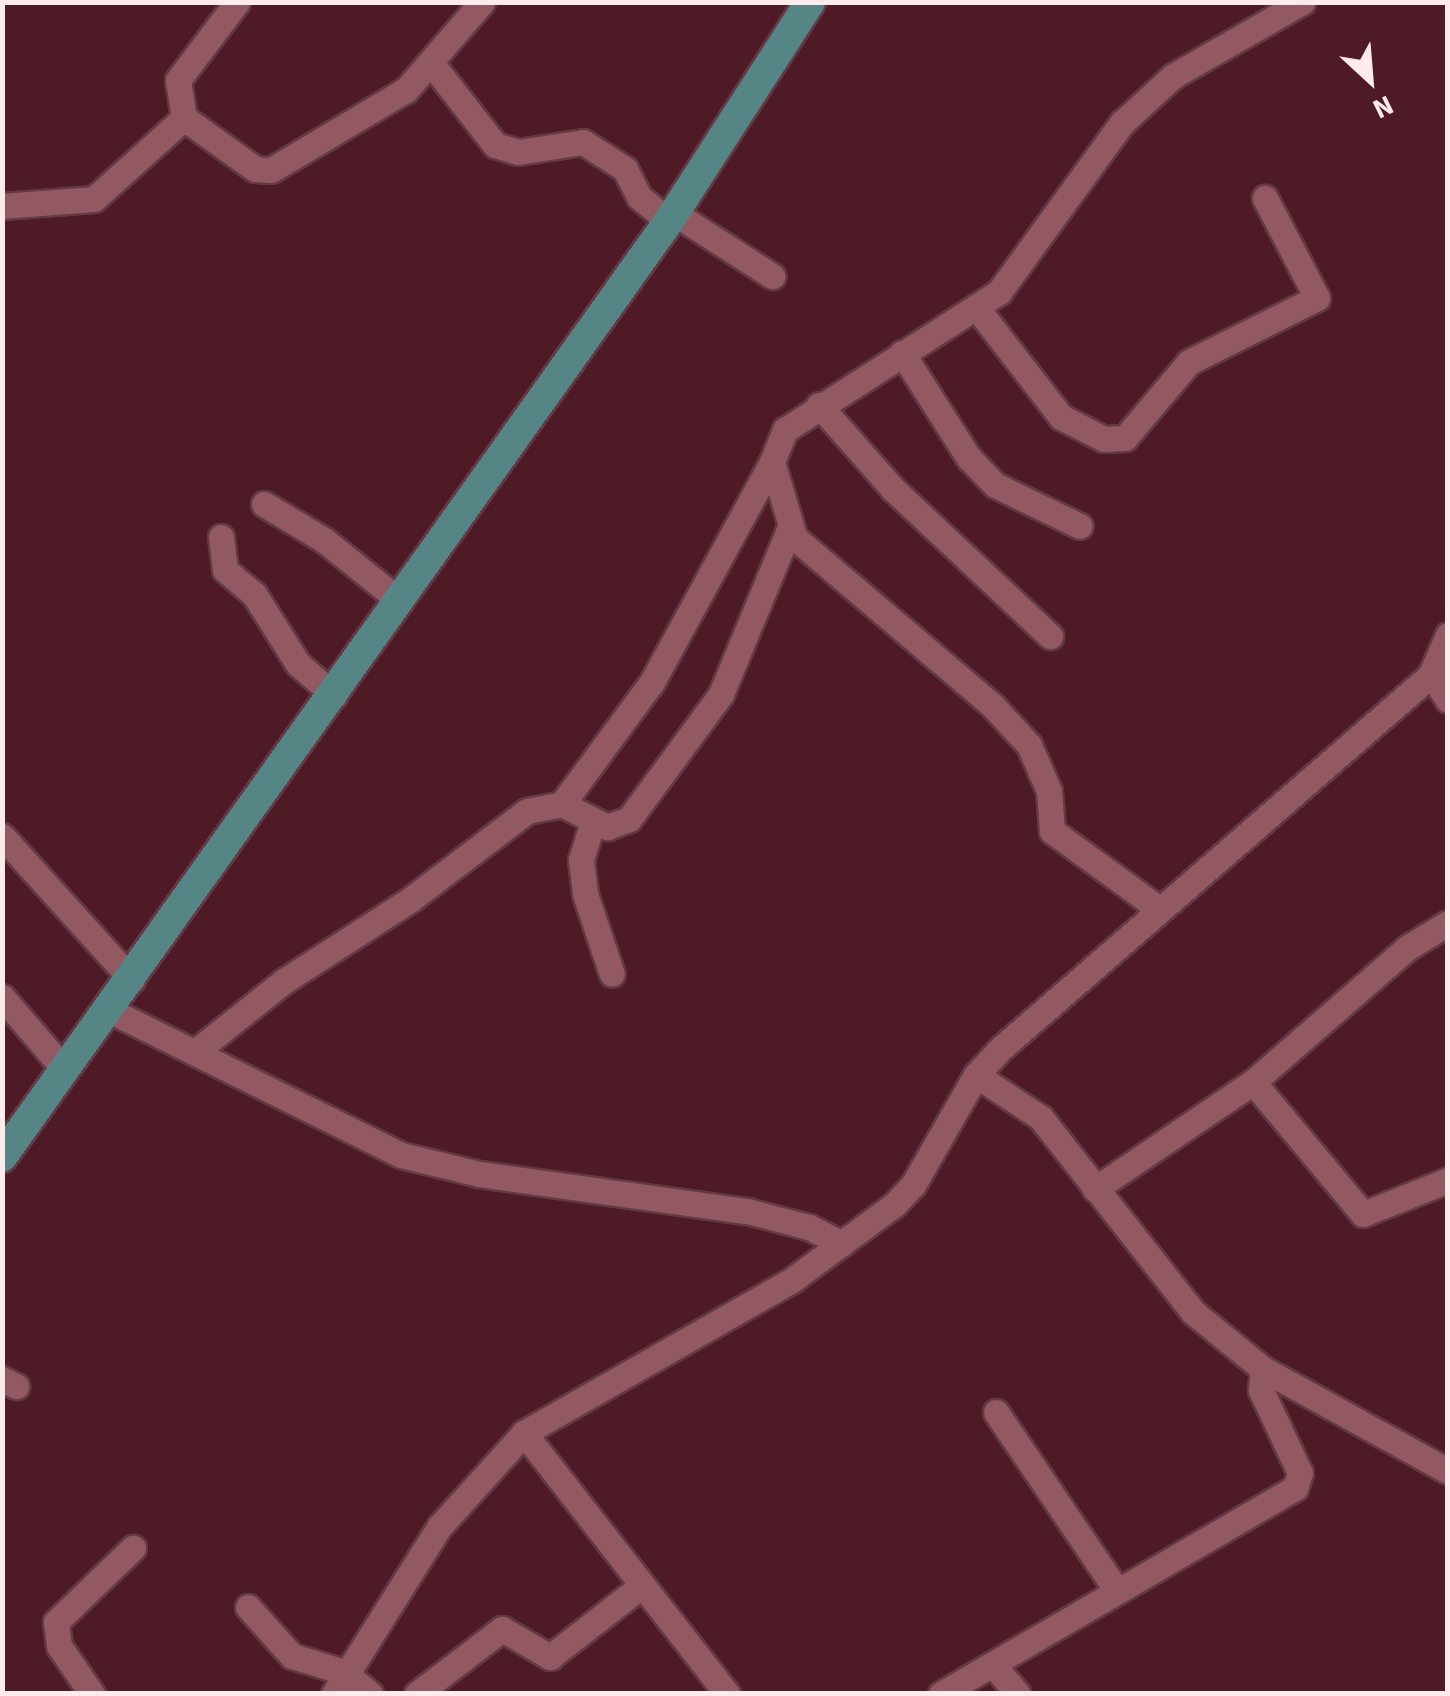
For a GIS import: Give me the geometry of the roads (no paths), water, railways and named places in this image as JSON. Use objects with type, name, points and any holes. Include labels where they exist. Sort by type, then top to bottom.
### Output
[{"type":"main road","points":[[2,1157],[132,980],[672,217],[810,2]]},
{"type":"street","points":[[237,2],[178,80],[184,118],[255,169],[270,170],[406,90],[482,2]]},
{"type":"street","points":[[195,1052],[284,982],[411,899],[528,811],[562,804],[652,682],[786,430],[818,405],[976,307],[1009,280],[1122,123],[1173,76],[1302,2]]},
{"type":"street","points":[[432,64],[495,145],[518,152],[584,142],[626,169],[639,198],[772,276]]},
{"type":"street","points":[[2,206],[94,199],[184,118]]},
{"type":"street","points":[[976,307],[1061,417],[1104,439],[1125,438],[1189,362],[1316,298],[1265,198]]},
{"type":"street","points":[[902,353],[969,458],[995,485],[1080,526]]},
{"type":"street","points":[[818,405],[894,490],[1050,636]]},
{"type":"street","points":[[772,462],[793,532],[993,706],[1029,745],[1049,792],[1052,831],[1158,908]]},
{"type":"street","points":[[264,504],[324,540],[400,601]]},
{"type":"street","points":[[562,804],[592,824],[607,827],[630,819],[705,722],[738,662],[783,538],[793,532]]},
{"type":"street","points":[[221,537],[219,559],[226,570],[254,594],[298,664],[334,695]]},
{"type":"street","points":[[1448,635],[1439,667],[1448,700]]},
{"type":"street","points":[[339,1683],[440,1526],[524,1433],[792,1280],[913,1185],[976,1075],[1158,908],[1439,667]]},
{"type":"street","points":[[592,824],[582,860],[585,894],[612,974]]},
{"type":"street","points":[[2,836],[132,980]]},
{"type":"street","points":[[1095,1189],[1253,1082],[1407,948],[1448,923]]},
{"type":"street","points":[[2,997],[64,1069]]},
{"type":"street","points":[[108,1010],[401,1154],[479,1174],[748,1211],[809,1227],[842,1244]]},
{"type":"street","points":[[976,1075],[1041,1118],[1192,1312],[1263,1369],[1448,1471]]},
{"type":"street","points":[[1253,1082],[1364,1214],[1448,1180]]},
{"type":"street","points":[[941,1694],[995,1666],[1115,1588],[1295,1488],[1300,1473],[1261,1390],[1263,1369]]},
{"type":"street","points":[[996,1412],[1115,1588]]},
{"type":"street","points":[[524,1433],[640,1588],[727,1694]]},
{"type":"street","points":[[92,1694],[59,1646],[56,1622],[133,1548]]},
{"type":"street","points":[[416,1694],[502,1629],[550,1657],[640,1588]]},
{"type":"street","points":[[248,1607],[292,1656],[339,1683],[370,1694]]},
{"type":"street","points":[[995,1666],[1018,1694]]}]
